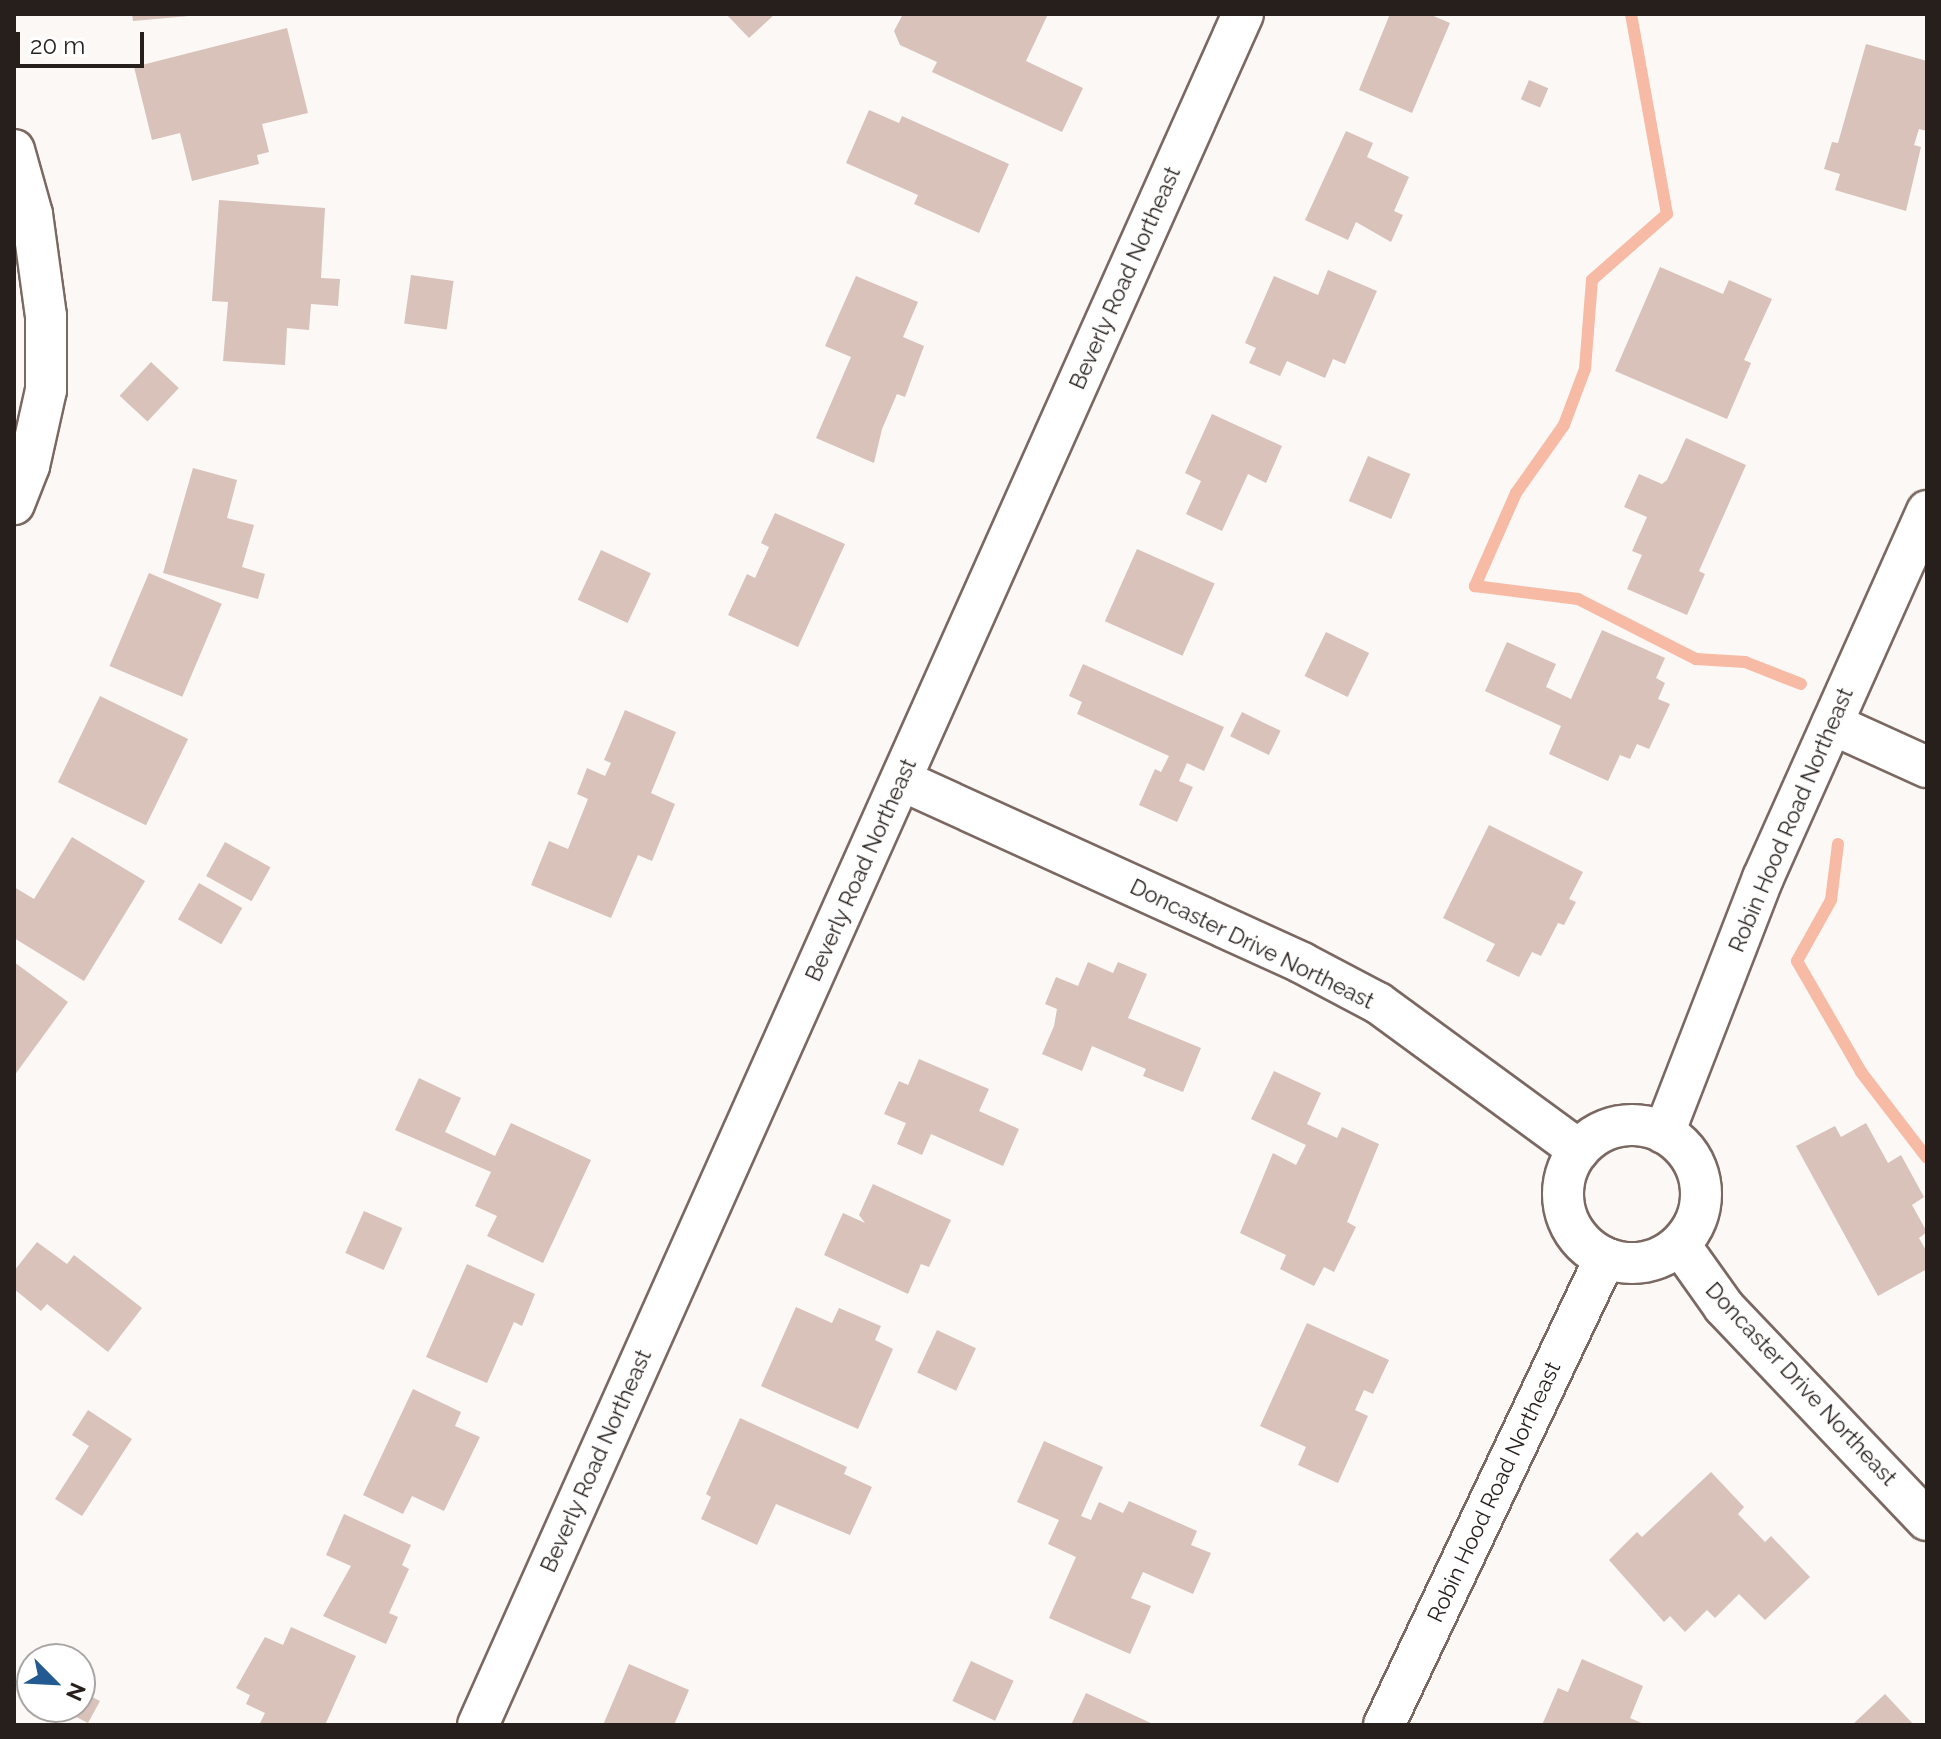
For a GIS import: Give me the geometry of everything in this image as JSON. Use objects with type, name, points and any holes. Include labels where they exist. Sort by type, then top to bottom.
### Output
[{"type":"street","name":"Beverly Road Northeast","points":[[478,1725],[1243,14]]},
{"type":"street","points":[[14,150],[32,214],[46,316],[46,390],[29,466],[14,504]]},
{"type":"street","name":"Robin Hood Road Northeast","points":[[1664,1133],[1763,878],[1927,511]]},
{"type":"street","points":[[1832,724],[1927,767]]},
{"type":"street","name":"Doncaster Drive Northeast","points":[[901,780],[1302,963],[1378,1003],[1579,1150]]},
{"type":"street","points":[[1619,1127],[1664,1133],[1692,1158],[1701,1195],[1699,1213],[1680,1245],[1644,1263],[1605,1258],[1576,1235],[1568,1219],[1564,1183],[1579,1150],[1619,1127]]},
{"type":"street","name":"Doncaster Drive Northeast","points":[[1680,1245],[1724,1307],[1927,1520]]},
{"type":"street","name":"Robin Hood Road Northeast","points":[[1384,1725],[1605,1258]]},
{"type":"building","points":[[132,14],[189,14],[189,16],[133,21]]},
{"type":"building","points":[[726,14],[775,14],[749,38]]},
{"type":"building","points":[[903,14],[1048,14],[1026,61],[1083,88],[1062,132],[932,72],[937,62],[900,45],[894,31]]},
{"type":"building","points":[[1390,14],[1429,14],[1450,23],[1412,113],[1359,90]]},
{"type":"building","points":[[287,28],[308,113],[262,124],[269,152],[257,155],[259,164],[192,181],[180,133],[152,140],[134,67]]},
{"type":"building","points":[[1866,44],[1927,61],[1927,131],[1919,129],[1914,145],[1921,147],[1906,211],[1835,190],[1840,174],[1824,169],[1832,142],[1838,143]]},
{"type":"building","points":[[1529,80],[1548,88],[1540,108],[1521,99]]},
{"type":"building","points":[[869,110],[899,123],[902,116],[1009,164],[979,233],[914,204],[918,195],[846,163]]},
{"type":"building","points":[[1346,131],[1373,143],[1367,157],[1409,177],[1394,211],[1403,215],[1391,242],[1356,222],[1348,240],[1305,220]]},
{"type":"building","points":[[219,200],[325,208],[321,278],[340,279],[338,306],[311,304],[309,330],[287,328],[285,365],[223,361],[228,302],[212,301]]},
{"type":"building","points":[[1660,267],[1723,294],[1729,280],[1772,299],[1744,360],[1751,363],[1727,419],[1615,371]]},
{"type":"building","points":[[1328,270],[1377,291],[1345,364],[1333,359],[1325,378],[1287,361],[1280,376],[1249,363],[1256,348],[1245,343],[1274,276],[1318,295]]},
{"type":"building","points":[[411,275],[454,281],[447,330],[404,324]]},
{"type":"building","points":[[856,276],[918,302],[903,337],[924,346],[905,397],[897,394],[882,429],[874,463],[816,438],[851,357],[825,346]]},
{"type":"building","points":[[151,362],[179,388],[147,422],[120,396]]},
{"type":"building","points":[[1212,414],[1282,446],[1266,483],[1248,474],[1222,531],[1186,514],[1201,481],[1185,473]]},
{"type":"building","points":[[1686,438],[1746,465],[1699,571],[1705,574],[1687,615],[1627,589],[1642,555],[1632,551],[1647,517],[1624,507],[1639,474],[1662,484],[1667,480]]},
{"type":"building","points":[[1368,456],[1410,474],[1391,519],[1349,501]]},
{"type":"building","points":[[193,468],[237,480],[227,518],[254,525],[242,567],[265,574],[258,599],[163,573]]},
{"type":"building","points":[[775,513],[845,544],[798,647],[728,615],[747,574],[755,578],[769,547],[761,543]]},
{"type":"building","points":[[1137,549],[1215,584],[1183,656],[1105,621]]},
{"type":"building","points":[[601,550],[651,573],[628,623],[578,600]]},
{"type":"building","points":[[149,573],[222,604],[182,697],[110,666]]},
{"type":"building","points":[[1602,630],[1665,658],[1656,678],[1665,683],[1658,699],[1670,704],[1649,749],[1637,744],[1630,759],[1620,755],[1608,781],[1549,754],[1561,726],[1485,691],[1507,642],[1556,664],[1546,687],[1571,699]]},
{"type":"building","points":[[1326,632],[1369,653],[1348,697],[1305,676]]},
{"type":"building","points":[[1083,664],[1224,727],[1204,771],[1187,763],[1179,781],[1193,787],[1177,822],[1139,805],[1155,769],[1161,772],[1169,756],[1077,714],[1082,702],[1069,696]]},
{"type":"building","points":[[100,696],[188,739],[146,825],[58,782]]},
{"type":"building","points":[[625,710],[676,732],[651,793],[675,804],[652,861],[638,855],[611,918],[531,885],[549,841],[568,849],[588,799],[577,794],[587,768],[605,776],[611,763],[604,760]]},
{"type":"building","points":[[1242,712],[1281,731],[1269,755],[1230,736]]},
{"type":"building","points":[[1489,825],[1583,872],[1569,899],[1576,902],[1564,925],[1558,923],[1541,956],[1532,952],[1519,977],[1486,961],[1495,944],[1443,918]]},
{"type":"building","points":[[72,837],[145,881],[84,981],[14,938],[14,887],[34,899]]},
{"type":"building","points":[[225,842],[270,867],[252,901],[206,876]]},
{"type":"building","points":[[199,883],[242,908],[221,944],[178,919]]},
{"type":"building","points":[[14,962],[68,1002],[14,1076]]},
{"type":"building","points":[[1088,962],[1113,973],[1118,962],[1147,974],[1128,1018],[1201,1048],[1183,1092],[1143,1076],[1146,1069],[1092,1046],[1082,1071],[1042,1054],[1054,1026],[1057,1009],[1045,1004],[1056,977],[1078,986]]},
{"type":"building","points":[[919,1059],[989,1089],[979,1111],[1019,1129],[1003,1166],[931,1134],[922,1155],[897,1144],[906,1123],[884,1114],[899,1081],[908,1085]]},
{"type":"building","points":[[1274,1071],[1321,1093],[1307,1124],[1337,1138],[1342,1127],[1379,1144],[1347,1222],[1356,1227],[1334,1272],[1324,1267],[1314,1286],[1280,1269],[1286,1255],[1240,1233],[1273,1153],[1296,1165],[1306,1145],[1251,1119]]},
{"type":"building","points":[[419,1078],[461,1098],[445,1132],[495,1156],[511,1123],[591,1160],[543,1263],[487,1236],[497,1216],[475,1206],[491,1172],[395,1130]]},
{"type":"building","points":[[1866,1123],[1888,1163],[1901,1155],[1924,1197],[1912,1205],[1927,1232],[1919,1238],[1927,1252],[1927,1269],[1878,1296],[1796,1146],[1835,1126],[1841,1137]]},
{"type":"building","points":[[873,1184],[951,1220],[929,1267],[921,1264],[908,1294],[824,1255],[843,1213],[865,1223],[859,1215]]},
{"type":"building","points":[[364,1211],[402,1228],[384,1270],[345,1253]]},
{"type":"building","points":[[37,1242],[67,1264],[74,1255],[142,1308],[108,1352],[47,1304],[41,1311],[14,1289],[14,1271]]},
{"type":"building","points":[[467,1264],[535,1294],[522,1326],[514,1322],[487,1383],[426,1357]]},
{"type":"building","points":[[796,1307],[832,1323],[839,1308],[881,1326],[875,1340],[893,1349],[858,1429],[761,1386]]},
{"type":"building","points":[[1307,1323],[1389,1360],[1373,1394],[1364,1390],[1355,1410],[1368,1416],[1338,1483],[1298,1465],[1306,1447],[1260,1426]]},
{"type":"building","points":[[937,1330],[976,1348],[956,1391],[917,1373]]},
{"type":"building","points":[[413,1389],[461,1412],[455,1426],[480,1437],[444,1511],[412,1496],[403,1514],[363,1495]]},
{"type":"building","points":[[88,1410],[132,1439],[82,1516],[55,1499],[89,1446],[72,1435]]},
{"type":"building","points":[[740,1418],[847,1467],[844,1474],[872,1487],[850,1535],[776,1504],[757,1545],[701,1519],[711,1497],[706,1494]]},
{"type":"building","points":[[1044,1441],[1103,1467],[1081,1516],[1091,1520],[1099,1502],[1123,1513],[1129,1501],[1197,1531],[1191,1545],[1211,1553],[1193,1594],[1143,1572],[1131,1598],[1151,1606],[1130,1654],[1049,1618],[1076,1557],[1048,1544],[1059,1520],[1017,1502]]},
{"type":"building","points":[[1711,1472],[1744,1507],[1738,1514],[1765,1542],[1771,1536],[1810,1577],[1765,1620],[1739,1594],[1715,1618],[1707,1610],[1685,1632],[1670,1616],[1664,1622],[1609,1560],[1637,1532],[1642,1537]]},
{"type":"building","points":[[344,1514],[411,1545],[402,1565],[409,1569],[389,1613],[398,1617],[386,1644],[323,1616],[351,1566],[326,1555]]},
{"type":"building","points":[[291,1627],[356,1656],[325,1725],[259,1725],[265,1713],[246,1704],[250,1695],[236,1688],[265,1637],[283,1645]]},
{"type":"building","points":[[1582,1659],[1643,1686],[1630,1718],[1646,1725],[1542,1725],[1558,1688],[1568,1692]]},
{"type":"building","points":[[971,1661],[1014,1681],[995,1721],[952,1701]]},
{"type":"building","points":[[629,1664],[689,1690],[674,1725],[603,1725]]},
{"type":"building","points":[[1086,1693],[1155,1725],[1071,1725]]},
{"type":"building","points":[[1885,1694],[1914,1725],[1852,1725]]},
{"type":"waterway","points":[[1631,14],[1667,214],[1592,280],[1585,369],[1564,425],[1516,493],[1475,586],[1578,599],[1696,659],[1745,662],[1801,684]]},
{"type":"waterway","points":[[1838,844],[1831,900],[1797,961],[1861,1072],[1927,1158]]}]
